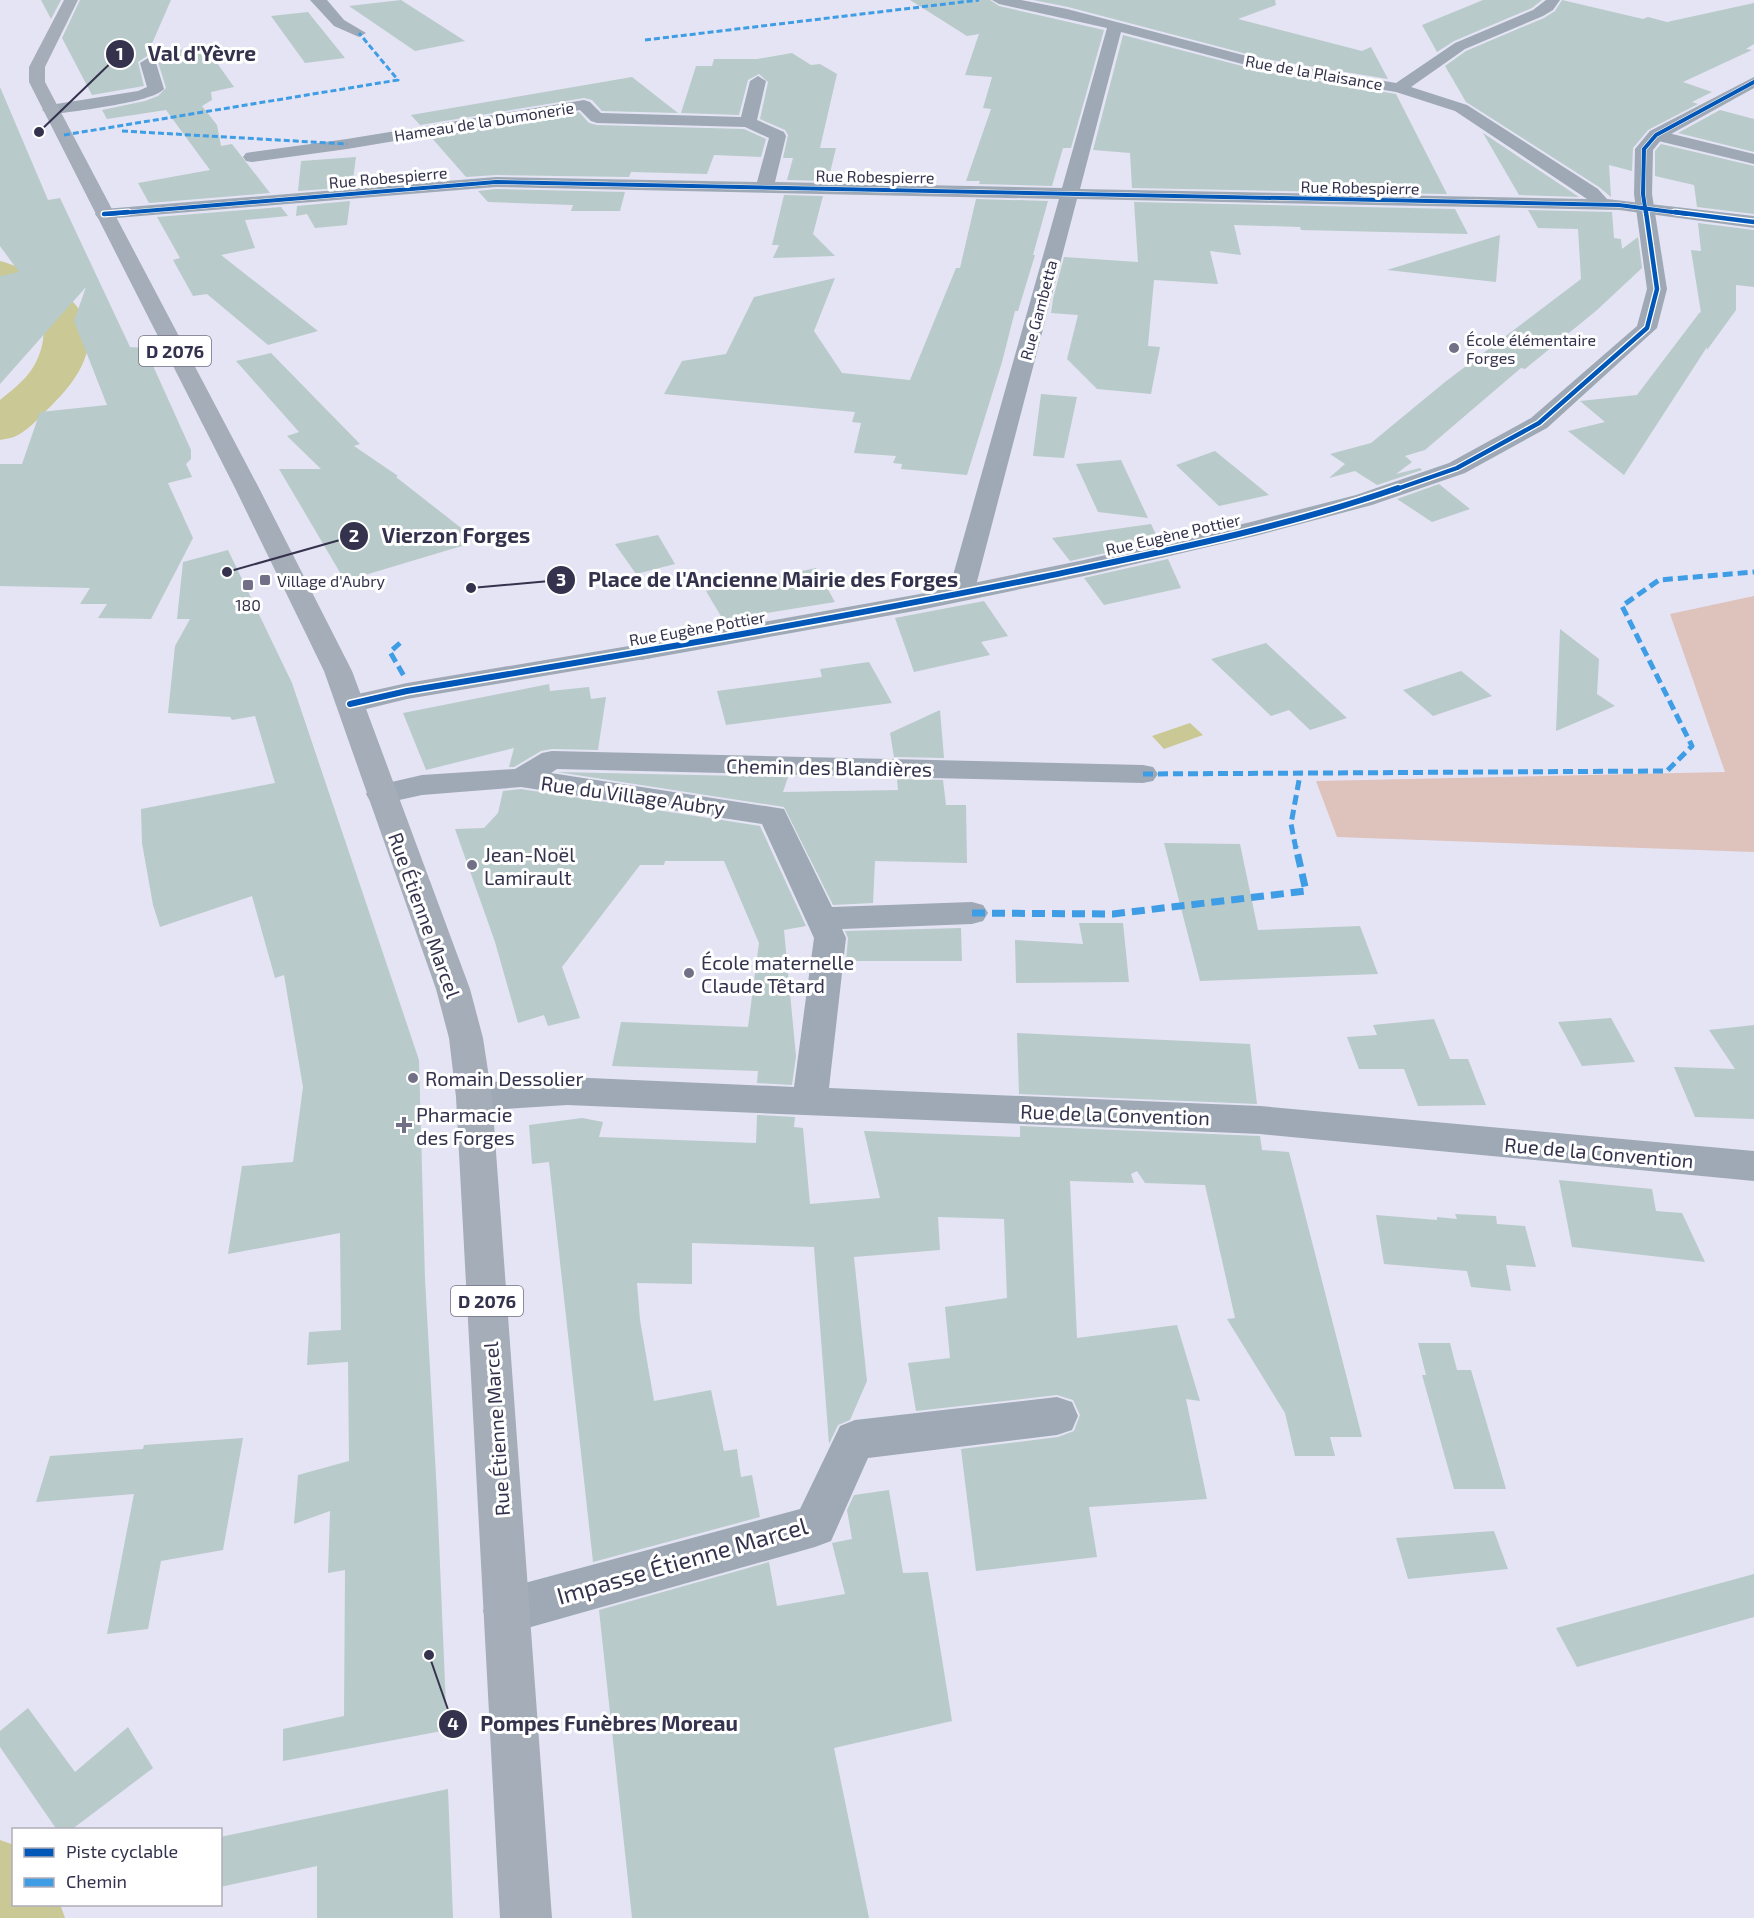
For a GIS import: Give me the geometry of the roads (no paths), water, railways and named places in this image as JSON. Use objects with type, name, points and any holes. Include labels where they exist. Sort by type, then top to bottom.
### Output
[{"type":"main road","name":"Rue Étienne Marcel","points":[[71,0],[36,72],[37,82],[338,671],[453,989],[466,1038],[474,1097],[526,1918]]},
{"type":"street","points":[[320,0],[317,0],[339,23],[359,33]]},
{"type":"street","name":"Rue de la Plaisance","points":[[999,0],[1067,13],[1265,65],[1399,88],[1461,108],[1592,193],[1602,205]]},
{"type":"street","points":[[1399,88],[1460,46],[1538,14],[1548,7],[1552,0]]},
{"type":"street","name":"Rue Gambetta","points":[[961,593],[1115,26]]},
{"type":"street","points":[[50,110],[142,95],[156,89],[148,63]]},
{"type":"street","points":[[748,122],[758,81]]},
{"type":"street","points":[[1656,135],[1754,82]]},
{"type":"street","name":"Hameau de la Dumonerie","points":[[252,157],[347,144],[584,105],[597,118],[748,122],[778,136],[765,186]]},
{"type":"street","points":[[1656,135],[1754,159]]},
{"type":"street","name":"Rue Eugène Pottier","points":[[350,704],[407,691],[641,652],[961,593],[1255,529],[1364,500],[1457,468],[1539,423],[1647,328],[1657,289],[1643,194],[1644,149],[1656,135]]},
{"type":"street","name":"Rue Robespierre","points":[[104,214],[496,182],[1602,205],[1646,207],[1754,222]]},
{"type":"street","name":"Chemin des Blandières","points":[[521,778],[552,760],[1143,774]]},
{"type":"street","name":"Rue du Village Aubry","points":[[381,794],[422,785],[521,778],[773,816],[830,938],[810,1102]]},
{"type":"street","points":[[821,919],[972,913]]},
{"type":"street","name":"Rue de la Convention","points":[[474,1097],[567,1092],[1260,1120],[1754,1166]]},
{"type":"street","name":"Impasse Étienne Marcel","points":[[506,1611],[815,1526],[855,1440],[1057,1416]]},
{"type":"waterway","points":[[0,274],[46,300],[59,312],[66,328],[64,347],[53,374],[31,398],[0,425]]},
{"type":"waterway","points":[[0,1897],[7,1918]]},
{"type":"place","name":"Val d'Yèvre","points":[[39,132]]},
{"type":"place","name":"École élémentaire Forges","points":[[1454,348]]},
{"type":"place","name":"Vierzon Forges","points":[[227,572]]},
{"type":"place","name":"Village d'Aubry","points":[[265,580]]},
{"type":"place","name":"180","points":[[248,585]]},
{"type":"place","name":"Place de l'Ancienne Mairie des Forges","points":[[471,588]]},
{"type":"place","name":"Jean-Noël Lamirault","points":[[472,865]]},
{"type":"place","name":"École maternelle Claude Têtard","points":[[689,973]]},
{"type":"place","name":"Romain Dessolier","points":[[413,1078]]},
{"type":"place","name":"Pharmacie des Forges","points":[[404,1125]]},
{"type":"place","name":"Pompes Funèbres Moreau","points":[[429,1655]]}]
